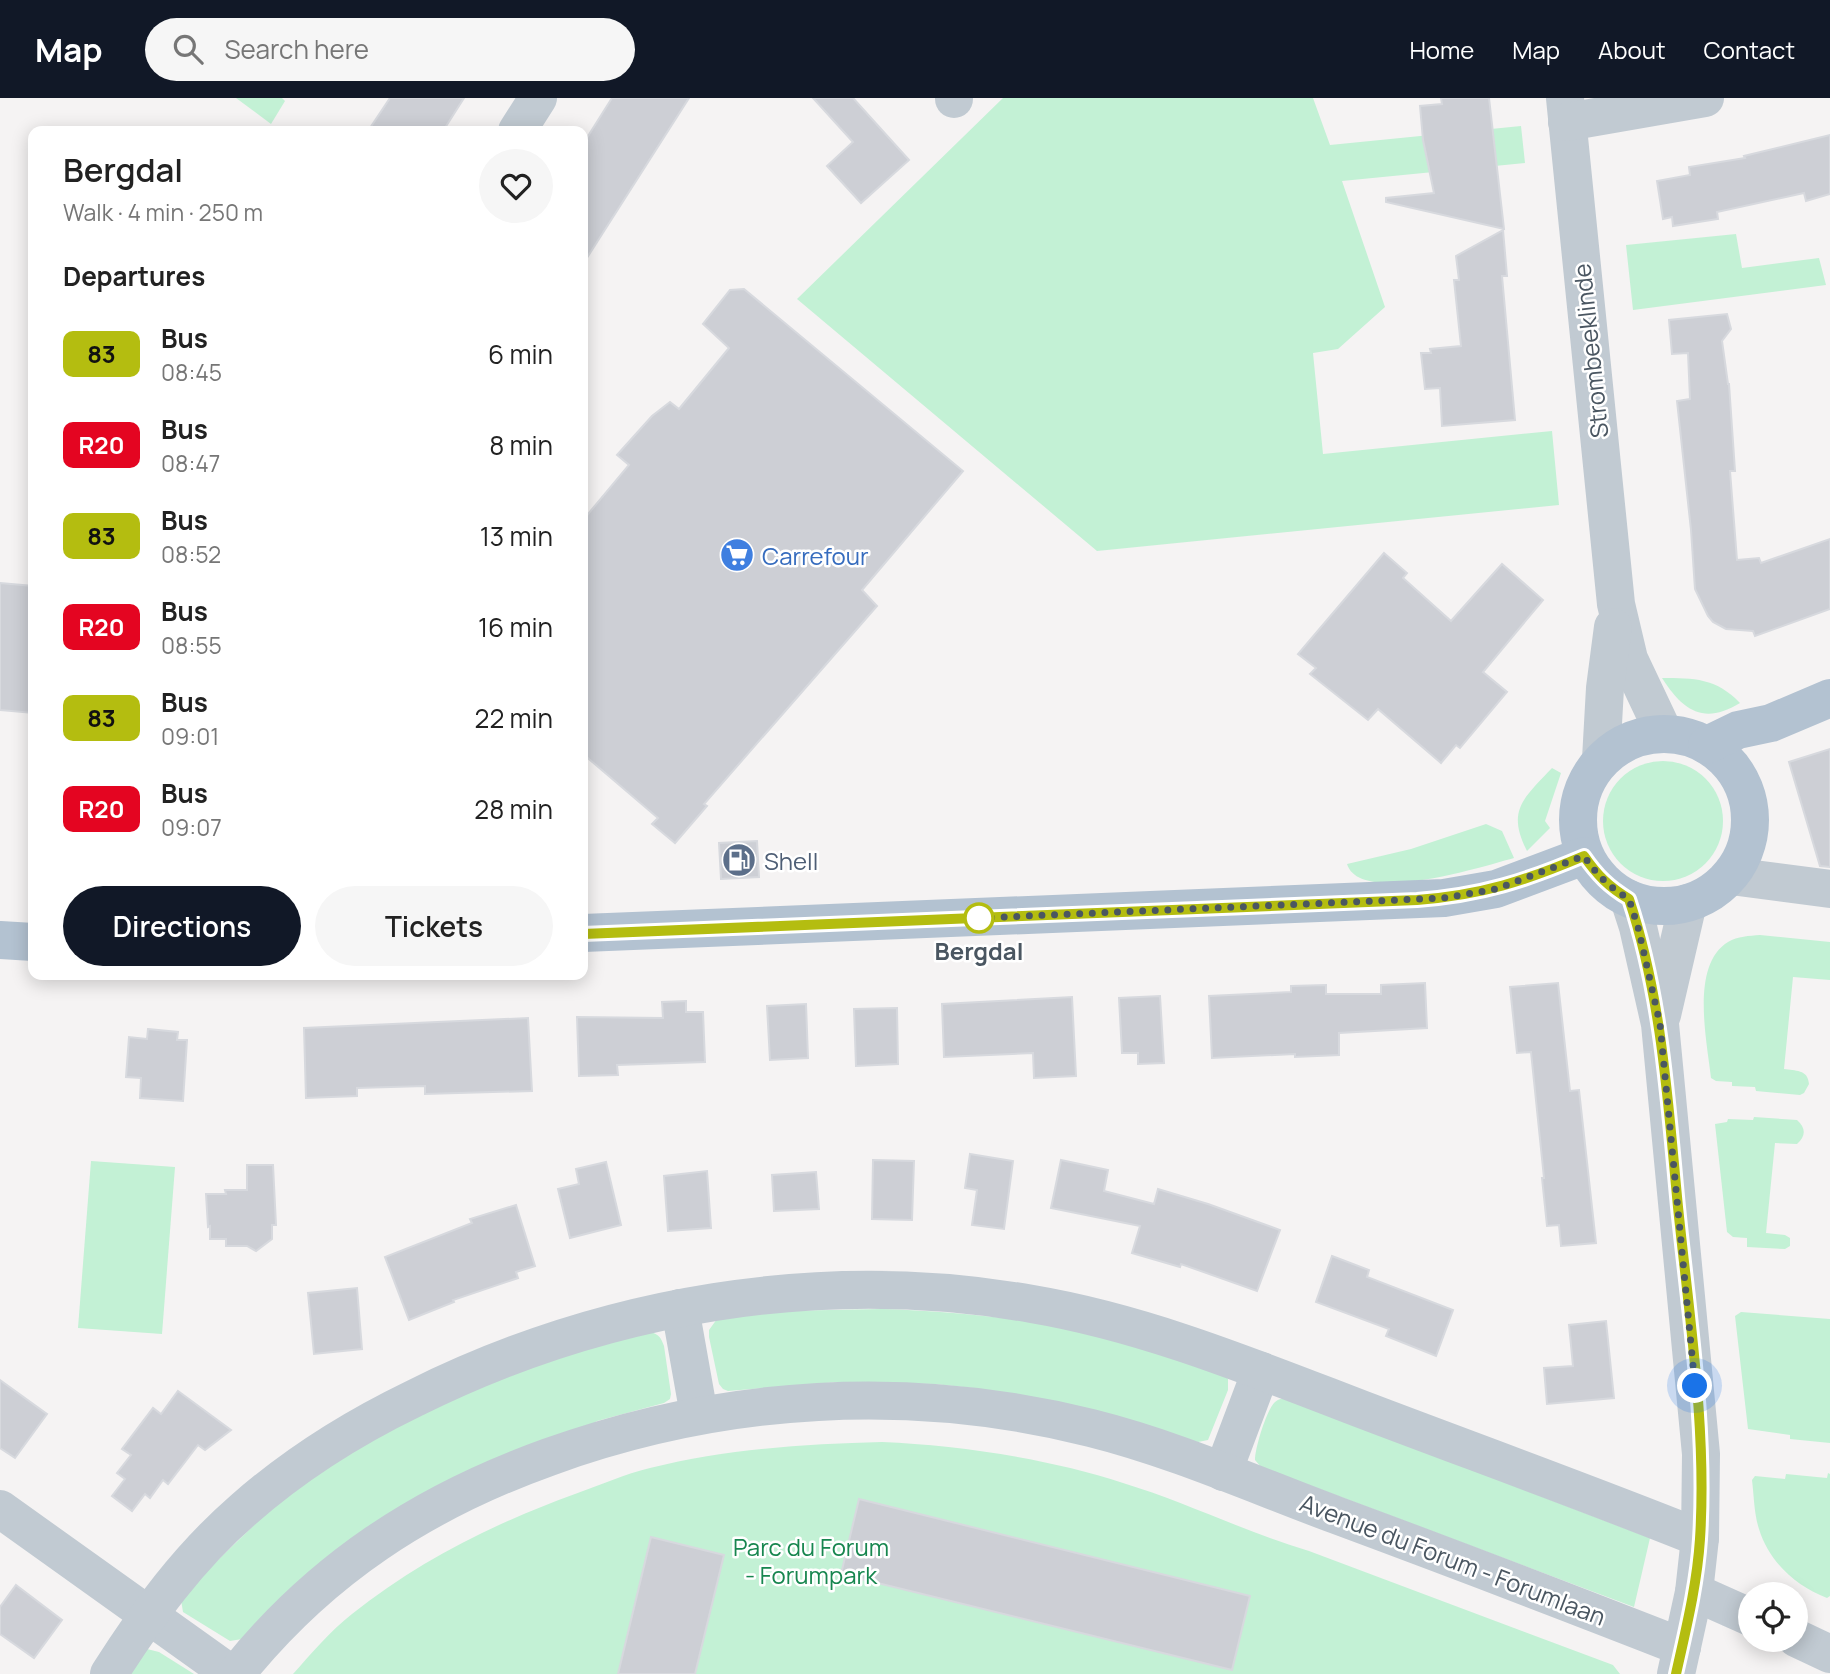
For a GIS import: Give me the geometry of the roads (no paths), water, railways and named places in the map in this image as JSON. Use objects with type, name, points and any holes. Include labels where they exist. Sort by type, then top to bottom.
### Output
[{"type":"main road","points":[[1707,745],[1738,730],[1770,723],[1830,698]]},
{"type":"main road","points":[[1746,792],[1770,723]]},
{"type":"main road","points":[[1664,733],[1686,736],[1707,745],[1725,758],[1738,774],[1746,792],[1750,831],[1745,850],[1731,876],[1711,893],[1688,904],[1648,906],[1629,899],[1603,881],[1584,856],[1578,835],[1577,815],[1589,776],[1601,759],[1620,745],[1641,736],[1664,733]]},
{"type":"main road","points":[[588,933],[1417,900],[1496,889],[1584,856]]},
{"type":"main road","points":[[0,940],[28,942]]},
{"type":"street","points":[[520,126],[538,98]]},
{"type":"street","points":[[1566,110],[1706,98]]},
{"type":"street","name":"Strombeeklinde","points":[[1566,110],[1616,604],[1629,659],[1664,733]]},
{"type":"street","name":"Strombeeklinde","points":[[1601,759],[1605,688],[1616,604]]},
{"type":"street","points":[[1731,876],[1830,889]]},
{"type":"street","points":[[1629,899],[1660,1024],[1701,1454],[1700,1538],[1694,1592],[1679,1661]]},
{"type":"street","points":[[1660,1024],[1688,904]]},
{"type":"street","points":[[109,1674],[148,1615],[176,1579],[240,1513],[277,1481],[352,1431],[437,1386],[559,1337],[680,1308],[801,1292],[908,1291],[980,1296],[1031,1303],[1120,1324],[1261,1371],[1700,1538]]},
{"type":"street","points":[[680,1308],[699,1415]]},
{"type":"street","points":[[1223,1472],[1261,1371]]},
{"type":"street","name":"Avenue du Forum - Forumlaan","points":[[0,1509],[233,1674],[334,1574],[385,1536],[447,1499],[509,1471],[596,1440],[725,1410],[854,1401],[918,1401],[986,1407],[1096,1429],[1223,1472],[1679,1661]]},
{"type":"street","points":[[1694,1592],[1738,1612]]},
{"type":"street","points":[[1808,1644],[1830,1654]]},
{"type":"place","name":"Carrefour","points":[[737,555]]},
{"type":"place","name":"Shell","points":[[739,860]]},
{"type":"place","name":"Bergdal","points":[[979,918]]},
{"type":"park label","name":"Parc du Forum - Forumpark","points":[[811,1560]]}]
